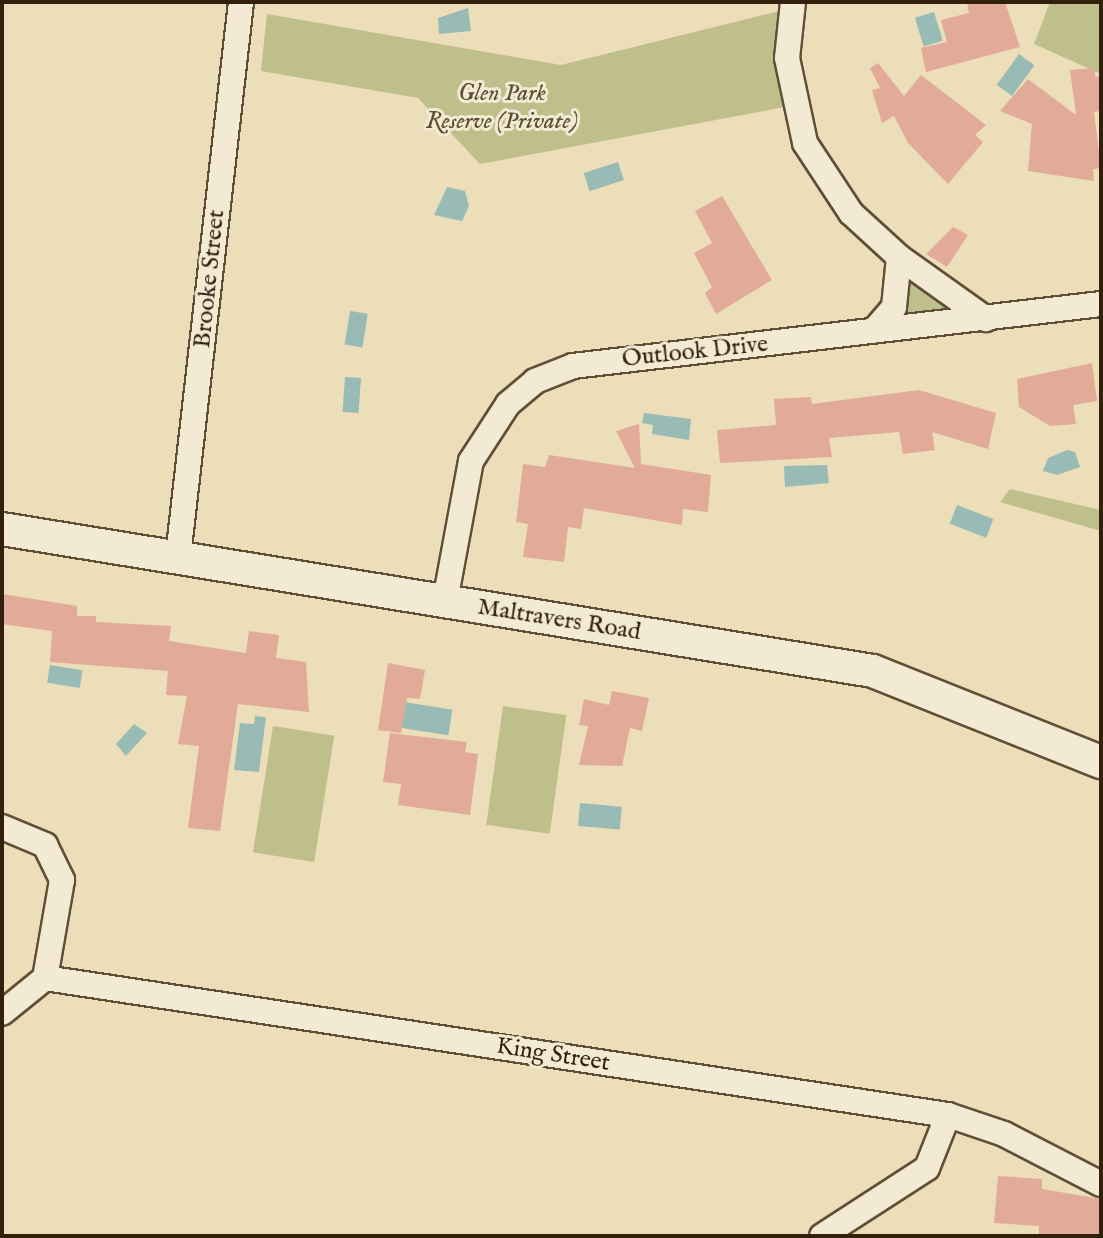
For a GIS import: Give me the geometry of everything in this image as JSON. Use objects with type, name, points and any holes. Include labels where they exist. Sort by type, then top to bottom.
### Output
[{"type":"street","name":"Brooke Street","points":[[178,557],[241,2]]},
{"type":"street","points":[[793,2],[787,58],[805,143],[851,213],[899,257],[986,319]]},
{"type":"street","points":[[875,329],[894,307],[899,257]]},
{"type":"street","name":"Outlook Drive","points":[[445,601],[471,461],[500,415],[535,381],[573,366],[875,329],[986,319],[1101,303]]},
{"type":"street","name":"Maltravers Road","points":[[2,528],[873,671],[1101,762]]},
{"type":"street","points":[[2,827],[45,845],[62,880],[46,978],[2,1013]]},
{"type":"street","name":"King Street","points":[[46,978],[948,1115],[1004,1134],[1101,1184]]},
{"type":"street","points":[[822,1236],[927,1168],[948,1115]]},
{"type":"green space","points":[[1050,2],[1101,2],[1101,74],[1034,44]]},
{"type":"green space","name":"Glen Park Reserve (Private)","points":[[783,10],[785,107],[480,164],[418,98],[261,71],[267,14],[561,65]]},
{"type":"green space","points":[[910,281],[929,293],[954,311],[899,320]]},
{"type":"green space","points":[[1010,489],[1101,510],[1101,531],[1000,502]]},
{"type":"green space","points":[[503,706],[566,715],[550,834],[486,825]]},
{"type":"green space","points":[[273,726],[334,736],[314,862],[253,852]]},
{"type":"water","points":[[468,8],[471,31],[439,34],[438,18]]},
{"type":"water","points":[[934,12],[943,41],[924,47],[915,18]]},
{"type":"water","points":[[1019,54],[1034,65],[1012,96],[997,85]]},
{"type":"water","points":[[618,162],[624,180],[590,191],[584,173]]},
{"type":"water","points":[[447,187],[465,191],[469,206],[462,221],[434,215]]},
{"type":"water","points":[[350,311],[368,314],[362,347],[345,345]]},
{"type":"water","points":[[345,377],[361,378],[359,413],[343,412]]},
{"type":"water","points":[[644,413],[691,419],[689,440],[652,434],[653,425],[642,423]]},
{"type":"water","points":[[1067,450],[1075,452],[1080,467],[1057,475],[1043,471],[1048,458]]},
{"type":"water","points":[[827,465],[829,483],[785,487],[784,466]]},
{"type":"water","points":[[957,505],[993,519],[986,538],[950,524]]},
{"type":"water","points":[[50,665],[83,670],[80,688],[47,683]]},
{"type":"water","points":[[404,702],[452,710],[448,735],[400,728]]},
{"type":"water","points":[[255,716],[266,717],[259,772],[234,770],[240,723],[254,724]]},
{"type":"water","points":[[134,724],[147,733],[126,756],[116,744]]},
{"type":"water","points":[[580,803],[622,807],[620,830],[578,826]]},
{"type":"building","points":[[967,2],[1005,2],[1020,47],[926,72],[921,48],[947,42],[941,20],[969,13]]},
{"type":"building","points":[[878,63],[904,96],[921,75],[986,125],[975,135],[983,142],[948,184],[908,143],[894,116],[882,123],[872,90],[880,88],[870,68]]},
{"type":"building","points":[[1095,68],[1095,77],[1101,76],[1101,111],[1094,112],[1101,168],[1093,169],[1094,181],[1028,171],[1032,124],[1000,111],[1028,79],[1076,115],[1070,70]]},
{"type":"building","points":[[722,196],[772,280],[716,314],[705,293],[712,287],[694,253],[712,243],[695,211]]},
{"type":"building","points":[[953,227],[968,235],[947,267],[926,254]]},
{"type":"building","points":[[1092,363],[1097,401],[1073,405],[1076,424],[1050,426],[1019,407],[1017,379]]},
{"type":"building","points":[[919,390],[996,413],[988,449],[932,432],[935,450],[903,454],[899,432],[829,438],[832,457],[720,463],[717,430],[776,425],[774,399],[811,397],[812,404]]},
{"type":"building","points":[[639,424],[641,464],[711,475],[708,512],[683,509],[682,525],[584,508],[581,529],[568,527],[564,562],[523,557],[528,524],[516,522],[523,464],[545,467],[549,455],[635,468],[616,431]]},
{"type":"building","points":[[2,594],[77,606],[77,616],[96,616],[96,622],[171,626],[169,641],[246,653],[249,631],[279,635],[276,658],[306,662],[309,712],[238,704],[220,831],[188,828],[199,746],[178,744],[187,696],[166,695],[168,671],[50,662],[52,631],[2,624]]},
{"type":"building","points":[[388,663],[425,670],[420,699],[407,698],[401,733],[378,730]]},
{"type":"building","points":[[612,691],[649,698],[642,731],[630,728],[622,766],[579,765],[588,726],[579,725],[584,699],[609,705]]},
{"type":"building","points":[[390,733],[467,742],[465,752],[478,754],[470,815],[398,805],[401,784],[383,782]]},
{"type":"building","points":[[998,1176],[1042,1179],[1042,1189],[1101,1199],[1101,1236],[1039,1236],[1039,1226],[994,1223]]}]
